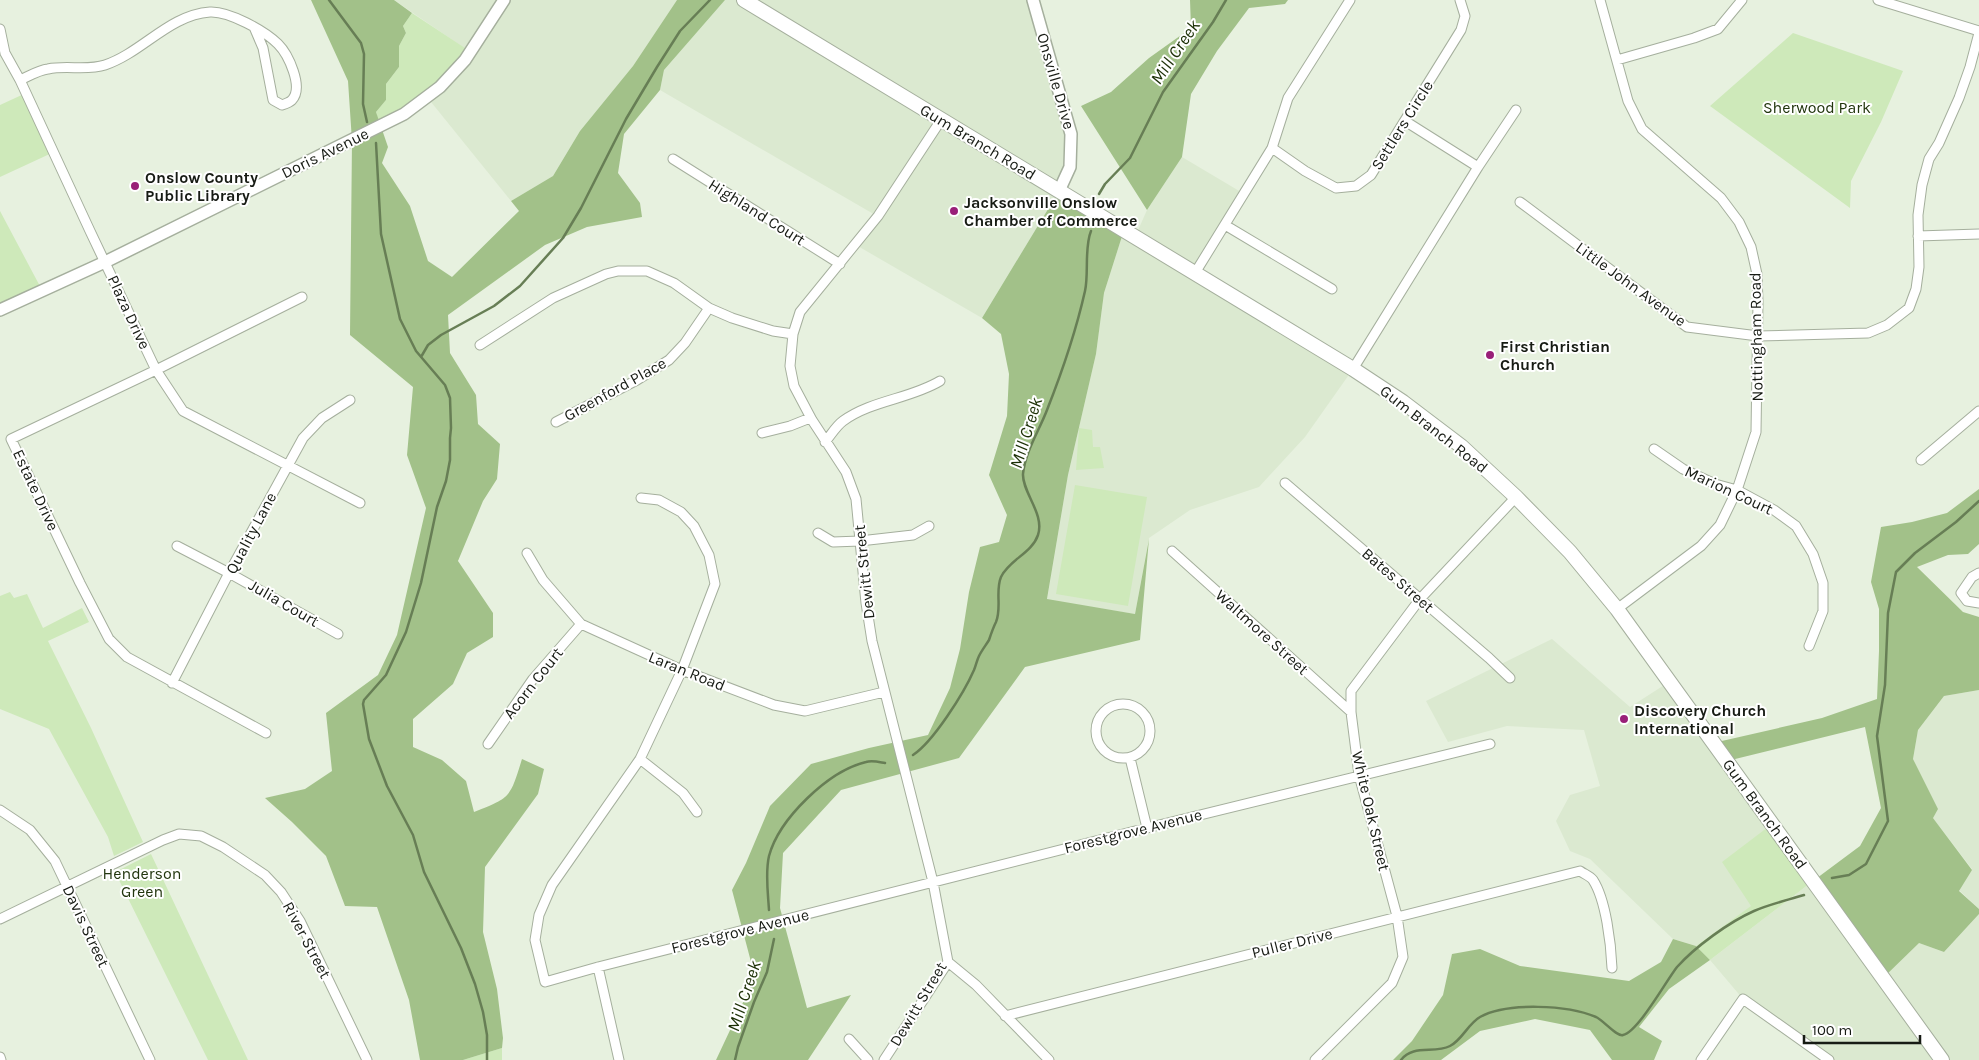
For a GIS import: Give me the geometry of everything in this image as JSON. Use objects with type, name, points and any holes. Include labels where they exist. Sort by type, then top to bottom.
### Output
[{"type":"main road","name":"Gum Branch Road","points":[[744,0],[1353,369],[1403,402],[1461,446],[1570,552],[1617,609],[1942,1060]]},
{"type":"street","name":"Doris Avenue","points":[[0,310],[105,262],[404,114],[440,87],[465,60],[504,0]]},
{"type":"street","name":"Onsville Drive","points":[[1033,0],[1071,134],[1070,167],[1060,191]]},
{"type":"street","points":[[1195,273],[1272,148],[1288,98],[1350,0]]},
{"type":"street","name":"Settlers Circle","points":[[1272,148],[1305,171],[1336,188],[1356,186],[1371,175],[1461,30],[1465,16],[1460,0]]},
{"type":"street","name":"Nottingham Road","points":[[1600,0],[1628,101],[1642,129],[1721,198],[1739,222],[1751,246],[1757,274],[1756,432],[1737,490],[1720,525],[1701,546],[1617,609]]},
{"type":"street","points":[[1617,60],[1694,38],[1718,29],[1742,0]]},
{"type":"street","points":[[1878,0],[1979,32]]},
{"type":"street","points":[[20,80],[48,69],[92,68],[105,65],[121,58],[174,23],[191,15],[212,12],[232,17],[254,27],[279,45],[297,79],[296,91],[292,100],[282,105],[273,100],[263,48],[254,27]]},
{"type":"street","name":"Plaza Drive","points":[[0,29],[5,53],[20,80],[156,370],[183,410],[360,503]]},
{"type":"street","name":"Little John Avenue","points":[[1520,202],[1687,327],[1758,336],[1868,334],[1887,325],[1909,308],[1916,289],[1919,267],[1918,215],[1922,185],[1929,159],[1939,143],[1959,98],[1970,67],[1979,32]]},
{"type":"street","points":[[1353,369],[1478,167],[1516,110]]},
{"type":"street","name":"Dewitt Street","points":[[884,1060],[948,962],[933,882],[872,641],[866,603],[856,499],[846,472],[810,418],[794,386],[790,366],[793,334],[800,312],[878,216],[941,120]]},
{"type":"street","points":[[1405,121],[1478,167]]},
{"type":"street","name":"Highland Court","points":[[673,159],[840,264]]},
{"type":"street","points":[[1225,225],[1332,289]]},
{"type":"street","points":[[1918,236],[1979,234]]},
{"type":"street","points":[[480,345],[552,298],[606,274],[618,272],[647,271],[674,283],[709,308],[732,318],[773,331],[793,334]]},
{"type":"street","name":"Estate Drive","points":[[266,733],[127,657],[109,639],[11,439],[156,370],[302,297]]},
{"type":"street","name":"Greenford Place","points":[[556,422],[636,380],[669,360],[685,343],[709,308]]},
{"type":"street","points":[[825,442],[841,422],[860,410],[925,390],[940,382]]},
{"type":"street","name":"Quality Lane","points":[[172,683],[229,573],[303,438],[322,418],[350,400]]},
{"type":"street","points":[[1921,460],[1979,411]]},
{"type":"street","points":[[762,433],[790,426],[810,418]]},
{"type":"street","name":"Marion Court","points":[[1654,450],[1683,468],[1715,484],[1737,490],[1774,510],[1796,526],[1813,554],[1823,583],[1823,611],[1809,646]]},
{"type":"street","name":"Bates Street","points":[[1285,483],[1510,678]]},
{"type":"street","name":"Forestgrove Avenue","points":[[641,498],[659,500],[682,512],[694,526],[709,555],[715,584],[682,670],[640,759],[552,885],[539,915],[535,940],[545,982],[1147,828],[1490,744]]},
{"type":"street","name":"White Oak Street","points":[[1315,1060],[1392,983],[1403,956],[1397,916],[1359,775],[1351,712],[1351,691],[1420,600],[1516,498]]},
{"type":"street","points":[[818,533],[833,542],[860,541],[913,535],[929,526]]},
{"type":"street","name":"Julia Court","points":[[177,546],[338,634]]},
{"type":"street","name":"Waltmore Street","points":[[1172,551],[1351,712]]},
{"type":"street","name":"Laran Road","points":[[527,553],[543,580],[581,624],[682,670],[774,705],[805,711],[884,692]]},
{"type":"street","points":[[1979,573],[1972,577],[1962,592],[1967,601],[1979,603]]},
{"type":"street","name":"Acorn Court","points":[[488,744],[533,679],[581,624]]},
{"type":"street","points":[[1118,704],[1131,705],[1147,718],[1150,735],[1147,745],[1130,758],[1118,758],[1108,755],[1098,744],[1096,728],[1099,718],[1108,708],[1118,704]]},
{"type":"street","points":[[1130,758],[1147,828]]},
{"type":"street","points":[[640,759],[683,793],[697,812]]},
{"type":"street","name":"Davis Street","points":[[0,810],[30,830],[55,861],[150,1060]]},
{"type":"street","name":"River Street","points":[[0,919],[179,834],[201,836],[265,875],[281,892],[300,922],[367,1060]]},
{"type":"street","name":"Puller Drive","points":[[1005,1016],[1580,871],[1592,878],[1598,891],[1610,941],[1612,968]]},
{"type":"street","points":[[948,962],[976,986],[1049,1060]]},
{"type":"street","points":[[598,967],[619,1060]]},
{"type":"street","points":[[1701,1060],[1743,999],[1830,1060]]},
{"type":"street","points":[[849,1039],[868,1060]]},
{"type":"shaded area","points":[[394,0],[677,0],[633,66],[580,131],[553,176],[511,201],[427,97],[470,52]]},
{"type":"shaded area","points":[[725,0],[1033,0],[1071,134],[1059,191],[982,318],[856,245],[877,216],[660,90],[664,70]]},
{"type":"shaded area","points":[[1182,157],[1246,195],[1195,272],[1353,369],[1305,437],[1259,487],[1190,510],[1149,538],[1135,614],[1047,600],[1068,475],[1096,354],[1104,293],[1124,230],[1135,237],[1147,210]]},
{"type":"shaded area","points":[[1552,639],[1630,707],[1669,682],[1772,824],[1752,906],[1696,946],[1673,939],[1590,859],[1570,851],[1556,821],[1570,795],[1600,786],[1584,730],[1507,726],[1448,742],[1426,701]]},
{"type":"shaded area","points":[[1979,690],[1979,909],[1959,890],[1972,869],[1933,818],[1913,759],[1918,730],[1944,696]]},
{"type":"shaded area","points":[[1813,881],[1919,943],[1944,952],[1979,914],[1979,1060],[1829,1060],[1743,999],[1710,960]]},
{"type":"green space","points":[[311,0],[394,0],[412,13],[403,26],[406,33],[399,46],[399,67],[386,84],[386,100],[376,112],[388,147],[382,163],[410,206],[428,261],[452,277],[519,211],[511,201],[553,176],[580,131],[633,66],[677,0],[725,0],[664,70],[660,90],[624,134],[618,173],[640,203],[642,217],[587,227],[545,245],[448,315],[450,353],[476,395],[478,424],[500,444],[497,479],[483,501],[458,561],[493,613],[493,637],[467,653],[453,684],[413,719],[413,747],[442,760],[466,781],[474,812],[496,803],[508,794],[512,789],[522,759],[544,769],[538,794],[485,867],[483,932],[497,989],[503,1038],[502,1048],[463,1060],[420,1060],[409,1000],[377,907],[345,906],[326,856],[265,798],[305,789],[332,771],[326,713],[378,675],[397,635],[426,508],[407,455],[413,387],[350,335],[352,141],[348,81]]},
{"type":"green space","points":[[1190,0],[1288,0],[1285,4],[1249,8],[1217,51],[1191,94],[1182,157],[1147,210],[1081,106],[1111,92],[1149,58],[1191,28]]},
{"type":"green space","points":[[412,13],[471,52],[440,87],[380,127],[376,112],[386,100],[386,84],[399,67],[399,46],[406,33],[403,26]]},
{"type":"green space","name":"Sherwood Park","points":[[1793,33],[1903,71],[1881,122],[1851,181],[1850,208],[1710,106]]},
{"type":"green space","points":[[26,93],[54,152],[0,177],[0,105]]},
{"type":"green space","points":[[1059,191],[1124,230],[1104,293],[1096,354],[1068,475],[1047,599],[1135,614],[1149,539],[1140,640],[1025,667],[959,758],[841,790],[783,853],[780,908],[807,1008],[851,995],[808,1060],[716,1060],[755,977],[732,890],[746,863],[770,806],[811,764],[869,748],[928,735],[950,688],[960,649],[969,592],[980,547],[999,542],[1007,515],[989,475],[1007,416],[1009,374],[1001,334],[982,318]]},
{"type":"green space","points":[[0,211],[42,290],[0,310]]},
{"type":"green space","points":[[1079,428],[1092,430],[1093,447],[1100,447],[1104,468],[1076,470]]},
{"type":"green space","points":[[1075,485],[1147,497],[1128,606],[1056,594]]},
{"type":"green space","points":[[1979,489],[1979,544],[1968,554],[1948,555],[1917,567],[1963,612],[1979,617],[1979,690],[1944,696],[1918,730],[1913,759],[1938,809],[1933,818],[1972,870],[1959,891],[1979,909],[1979,914],[1944,952],[1919,943],[1883,978],[1813,881],[1860,846],[1881,808],[1865,727],[1727,761],[1713,743],[1822,718],[1877,699],[1879,609],[1871,582],[1881,527],[1912,522],[1947,513]]},
{"type":"green space","points":[[10,592],[14,598],[27,594],[43,628],[82,608],[89,622],[48,641],[91,728],[143,842],[114,856],[108,837],[49,729],[0,709],[0,596]]},
{"type":"green space","points":[[1772,824],[1813,881],[1710,960],[1696,946],[1751,906],[1722,862]]},
{"type":"green space","name":"Henderson Green","points":[[151,854],[248,1060],[208,1060],[115,872]]},
{"type":"green space","points":[[1673,939],[1696,946],[1710,960],[1669,989],[1639,1027],[1662,1041],[1654,1060],[1612,1060],[1590,1030],[1535,1019],[1480,1031],[1441,1060],[1393,1060],[1412,1041],[1443,995],[1452,954],[1480,949],[1520,966],[1629,981],[1661,962]]},
{"type":"green space","points":[[502,1048],[502,1060],[463,1060]]},
{"type":"waterway","points":[[329,0],[361,43],[364,54],[363,104],[367,122]]},
{"type":"waterway","points":[[421,357],[428,345],[441,335],[494,306],[520,286],[563,238],[581,208],[626,119],[657,67],[680,31],[710,0]]},
{"type":"waterway","name":"Mill Creek","points":[[1099,194],[1105,184],[1130,158],[1163,92],[1213,22],[1226,0]]},
{"type":"waterway","points":[[376,143],[381,234],[400,319],[416,351],[445,385],[450,398],[451,428],[450,460],[446,481],[437,507],[421,583],[406,632],[386,675],[364,700],[363,704],[369,739],[387,786],[413,835],[424,872],[461,948],[475,984],[487,1035],[487,1060]]},
{"type":"waterway","name":"Mill Creek","points":[[913,755],[930,739],[963,691],[979,656],[989,640],[998,617],[999,582],[1001,577],[1009,566],[1031,547],[1038,535],[1038,519],[1024,481],[1024,466],[1058,381],[1077,321],[1085,291],[1088,245],[1091,231]]},
{"type":"waterway","points":[[1832,878],[1849,875],[1866,864],[1888,821],[1877,736],[1885,685],[1888,613],[1896,572],[1915,553],[1956,522],[1979,501]]},
{"type":"waterway","name":"Mill Creek","points":[[769,910],[767,876],[769,856],[774,842],[794,812],[821,786],[836,775],[866,762],[885,763]]},
{"type":"waterway","points":[[1401,1060],[1411,1052],[1450,1046],[1480,1017],[1492,1012],[1521,1007],[1554,1008],[1584,1013],[1596,1017],[1617,1034],[1623,1035],[1629,1032],[1644,1016],[1677,967],[1703,943],[1723,928],[1754,911],[1804,895]]},
{"type":"waterway","name":"Mill Creek","points":[[735,1060],[754,1002],[767,972],[774,939]]},
{"type":"place","name":"Onslow County Public Library","points":[[135,186]]},
{"type":"place","name":"Jacksonville Onslow Chamber of Commerce","points":[[954,211]]},
{"type":"place","name":"First Christian Church","points":[[1490,355]]},
{"type":"place","name":"Discovery Church International","points":[[1624,719]]}]
